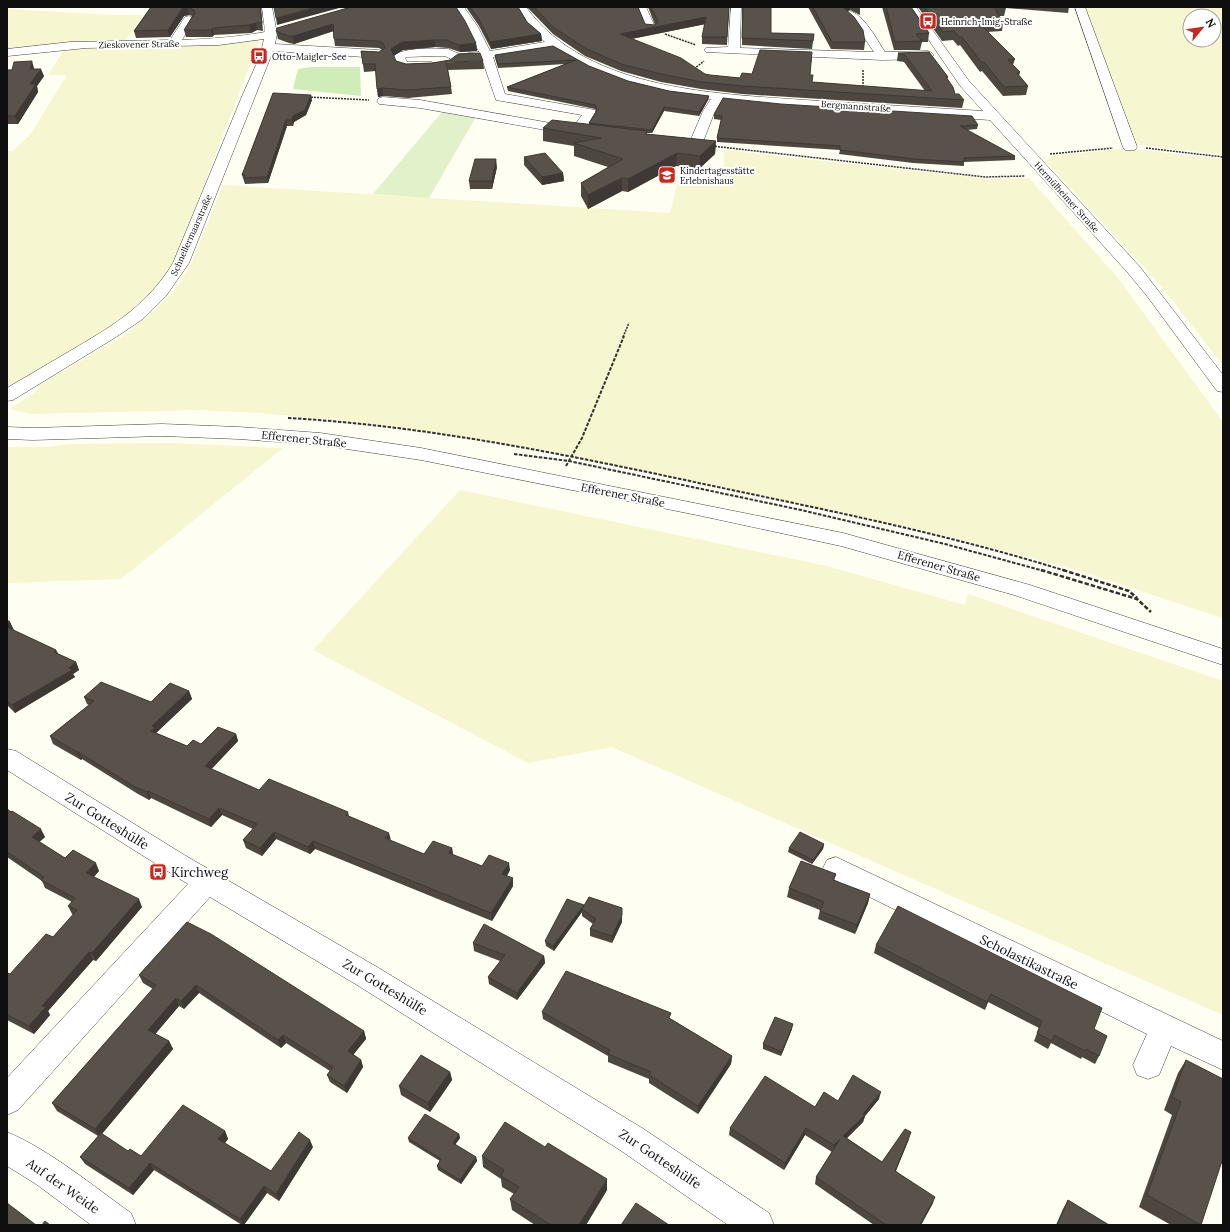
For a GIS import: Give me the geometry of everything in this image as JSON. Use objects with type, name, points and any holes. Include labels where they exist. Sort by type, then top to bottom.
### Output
[{"type":"street","points":[[267,7],[270,38],[299,49],[321,48],[379,54]]},
{"type":"street","points":[[458,7],[473,28],[494,75],[500,97],[590,113],[577,131]]},
{"type":"street","name":"Bergmannstraße","points":[[520,7],[525,17],[542,34],[555,44],[606,71],[642,83],[669,89],[719,96],[994,116]]},
{"type":"street","points":[[640,7],[650,29]]},
{"type":"street","points":[[734,51],[736,7]]},
{"type":"street","name":"Hermülheimer Straße","points":[[911,7],[965,84],[994,116],[1042,175],[1153,293],[1223,387]]},
{"type":"street","points":[[1080,7],[1130,147]]},
{"type":"street","points":[[849,14],[858,21],[882,56]]},
{"type":"street","points":[[174,43],[189,19]]},
{"type":"street","name":"Zieskovener Straße","points":[[10,55],[49,46],[220,42],[270,38],[285,28]]},
{"type":"street","name":"Schnellermaarstraße","points":[[7,396],[124,326],[139,314],[164,289],[181,263],[270,38]]},
{"type":"street","points":[[455,57],[485,55],[555,44]]},
{"type":"street","points":[[294,61],[299,49]]},
{"type":"street","points":[[713,50],[882,56],[944,54]]},
{"type":"street","points":[[659,140],[696,144],[709,111],[719,96]]},
{"type":"street","points":[[383,101],[420,104],[592,133]]},
{"type":"street","name":"Efferener Straße","points":[[7,433],[33,434],[162,430],[239,433],[320,439],[421,454],[850,542],[1022,590],[1223,657]]},
{"type":"street","name":"Zur Gotteshülfe","points":[[7,758],[207,882],[367,976],[631,1139],[757,1225]]},
{"type":"street","name":"Scholastikastraße","points":[[836,868],[1223,1056]]},
{"type":"street","points":[[7,1100],[207,882]]},
{"type":"street","points":[[1148,1065],[1164,1028]]},
{"type":"street","name":"Auf der Weide","points":[[7,1148],[46,1173],[119,1225]]},
{"type":"path","points":[[650,29],[713,50]]},
{"type":"path","points":[[669,89],[713,50]]},
{"type":"path","points":[[305,97],[383,101]]},
{"type":"path","points":[[696,144],[985,177],[1042,175]]},
{"type":"path","points":[[573,456],[582,438],[629,323]]},
{"type":"green space","points":[[1084,7],[1223,7],[1223,155],[1134,144]]},
{"type":"green space","points":[[7,9],[113,15],[143,15],[125,42],[46,45],[7,50]]},
{"type":"green space","points":[[260,39],[174,262],[153,293],[117,326],[7,390],[7,151],[13,151],[30,135],[67,75],[48,75],[66,47]]},
{"type":"green space","points":[[311,67],[360,67],[361,96],[293,89],[298,69]]},
{"type":"green space","points":[[442,112],[476,117],[429,198],[373,194]]},
{"type":"green space","points":[[1120,149],[1223,159],[1223,365],[1156,280],[1046,162],[1051,156]]},
{"type":"green space","points":[[724,150],[989,179],[1029,178],[1118,278],[1223,422],[1223,618],[1080,571],[943,535],[550,451],[367,423],[261,413],[197,410],[30,414],[10,409],[39,389],[39,385],[122,337],[154,311],[177,288],[191,264],[223,185],[670,213],[677,184],[724,186]]},
{"type":"green space","points":[[167,443],[283,448],[121,579],[7,583],[7,447],[48,447],[70,444]]},
{"type":"green space","points":[[460,490],[827,566],[965,605],[968,594],[1223,681],[1223,1015],[612,747],[528,763],[313,650]]},
{"type":"building","points":[[151,7],[187,7],[182,9],[168,30],[134,31]]},
{"type":"building","points":[[187,7],[260,7],[262,23],[213,28],[211,30],[184,30],[195,13],[194,10]]},
{"type":"building","points":[[274,7],[316,7],[276,18]]},
{"type":"building","points":[[351,7],[456,7],[476,43],[459,45],[447,40],[402,42],[391,49],[396,61],[406,64],[432,63],[450,60],[458,54],[480,53],[483,61],[446,62],[451,87],[407,90],[377,89],[375,64],[363,64],[361,51],[379,52],[385,48],[383,43],[378,41],[334,39],[333,24],[293,36],[288,36],[276,31],[277,28]]},
{"type":"building","points":[[470,7],[518,7],[527,22],[541,34],[490,42],[479,19]]},
{"type":"building","points":[[534,7],[638,7],[645,24],[655,25],[658,21],[651,7],[729,7],[727,37],[702,37],[706,17],[620,34],[681,58],[705,74],[710,75],[740,78],[742,73],[752,74],[760,50],[812,52],[810,75],[813,75],[812,82],[932,91],[905,55],[898,53],[929,52],[948,77],[946,77],[953,87],[955,94],[959,94],[964,100],[743,86],[702,82],[661,74],[621,64],[585,48],[553,27]]},
{"type":"building","points":[[743,7],[771,7],[771,33],[814,34],[813,41],[742,38]]},
{"type":"building","points":[[813,7],[843,7],[854,17],[863,30],[865,42],[832,42]]},
{"type":"building","points":[[886,7],[911,7],[929,33],[916,34],[922,41],[895,42]]},
{"type":"building","points":[[925,7],[994,7],[1003,23],[979,23],[1015,59],[1008,60],[1020,72],[1017,73],[1028,86],[1004,87],[984,62],[982,63],[962,37],[959,37],[954,31],[943,32]]},
{"type":"building","points":[[553,46],[589,66],[628,81],[669,91],[709,96],[699,112],[664,107],[652,130],[589,123],[597,110],[595,105],[507,87],[576,60],[498,64],[495,55]]},
{"type":"building","points":[[32,61],[30,69],[41,69],[30,84],[36,84],[15,116],[7,116],[7,70],[12,70],[14,62]]},
{"type":"building","points":[[273,93],[311,95],[305,110],[293,116],[292,120],[286,120],[267,177],[244,178],[245,175],[242,175]]},
{"type":"building","points":[[723,98],[781,104],[972,116],[978,125],[960,126],[1015,156],[964,158],[964,162],[914,159],[840,150],[840,146],[717,138],[722,116],[714,115]]},
{"type":"building","points":[[552,120],[647,131],[646,134],[716,141],[700,156],[677,153],[628,179],[622,178],[588,195],[581,183],[623,159],[574,143],[601,138],[543,128]]},
{"type":"building","points":[[545,153],[563,173],[542,177],[524,157]]},
{"type":"building","points":[[475,159],[496,159],[492,181],[469,181]]},
{"type":"building","points":[[7,627],[56,650],[54,652],[76,662],[69,668],[72,670],[12,705],[7,701]]},
{"type":"building","points":[[101,682],[151,702],[170,683],[189,691],[152,726],[155,728],[151,731],[187,746],[193,740],[201,744],[218,727],[236,734],[205,766],[259,790],[269,779],[348,812],[346,815],[389,833],[385,838],[424,854],[433,841],[452,848],[449,853],[482,866],[489,855],[509,863],[502,874],[513,878],[491,913],[313,841],[308,847],[274,832],[260,848],[243,840],[257,824],[219,808],[209,819],[148,791],[147,792],[135,787],[50,736],[94,701],[84,697]]},
{"type":"building","points":[[7,809],[41,829],[32,837],[65,858],[73,850],[96,863],[86,873],[139,899],[92,953],[89,952],[42,1006],[46,1007],[29,1026],[7,1015],[7,973],[10,974],[46,934],[53,937],[77,910],[68,906],[75,898],[41,880],[44,877],[7,852]]},
{"type":"building","points":[[800,832],[824,844],[813,860],[789,848]]},
{"type":"building","points":[[801,861],[836,874],[833,880],[870,894],[857,925],[820,911],[824,902],[789,888]]},
{"type":"building","points":[[589,897],[622,908],[622,915],[612,936],[590,929],[596,919],[582,909]]},
{"type":"building","points":[[567,899],[584,905],[553,946],[545,941]]},
{"type":"building","points":[[898,906],[1102,1008],[1094,1029],[1107,1036],[1099,1056],[1086,1049],[1085,1051],[1054,1035],[1052,1041],[1037,1033],[1042,1021],[991,994],[987,1002],[876,945]]},
{"type":"building","points":[[187,922],[211,934],[364,1031],[348,1051],[361,1060],[344,1086],[327,1075],[333,1067],[283,1035],[278,1040],[196,985],[181,1001],[176,998],[148,1030],[169,1041],[95,1129],[52,1103],[156,985],[139,975]]},
{"type":"building","points":[[484,924],[544,956],[517,993],[488,977],[505,955],[473,943]]},
{"type":"building","points":[[566,971],[671,1013],[669,1018],[732,1056],[698,1106],[649,1075],[651,1072],[608,1054],[610,1050],[542,1012]]},
{"type":"building","points":[[775,1017],[793,1024],[782,1052],[763,1044]]},
{"type":"building","points":[[421,1055],[450,1072],[428,1103],[399,1086]]},
{"type":"building","points":[[1186,1060],[1223,1079],[1223,1158],[1201,1225],[1147,1195],[1181,1102],[1172,1097]]},
{"type":"building","points":[[853,1075],[881,1092],[863,1114],[865,1115],[843,1136],[882,1162],[905,1129],[911,1132],[895,1171],[935,1197],[920,1225],[886,1225],[816,1177],[840,1139],[834,1145],[806,1128],[785,1163],[730,1128],[765,1076],[815,1107],[824,1092],[838,1101]]},
{"type":"building","points":[[183,1105],[225,1131],[218,1139],[271,1171],[299,1132],[310,1140],[276,1194],[264,1186],[240,1219],[150,1163],[129,1188],[80,1157],[101,1133],[128,1151],[130,1149],[141,1156]]},
{"type":"building","points":[[425,1114],[459,1134],[453,1143],[476,1157],[460,1180],[437,1166],[441,1159],[408,1138]]},
{"type":"building","points":[[505,1122],[545,1147],[548,1143],[607,1179],[579,1225],[551,1225],[510,1199],[519,1187],[501,1176],[504,1170],[482,1156]]},
{"type":"building","points":[[1068,1200],[1109,1225],[1057,1225]]},
{"type":"building","points":[[7,1203],[36,1225],[7,1225]]},
{"type":"building","points":[[636,1203],[669,1225],[621,1225]]},
{"type":"building","points":[[45,1221],[50,1225],[42,1225]]},
{"type":"place","name":"Heinrich-Imig-Straße","points":[[928,21]]},
{"type":"place","name":"Otto-Maigler-See","points":[[259,56]]},
{"type":"place","name":"Kindertagesstätte Erlebnishaus","points":[[667,175]]},
{"type":"place","name":"Kirchweg","points":[[158,872]]}]
